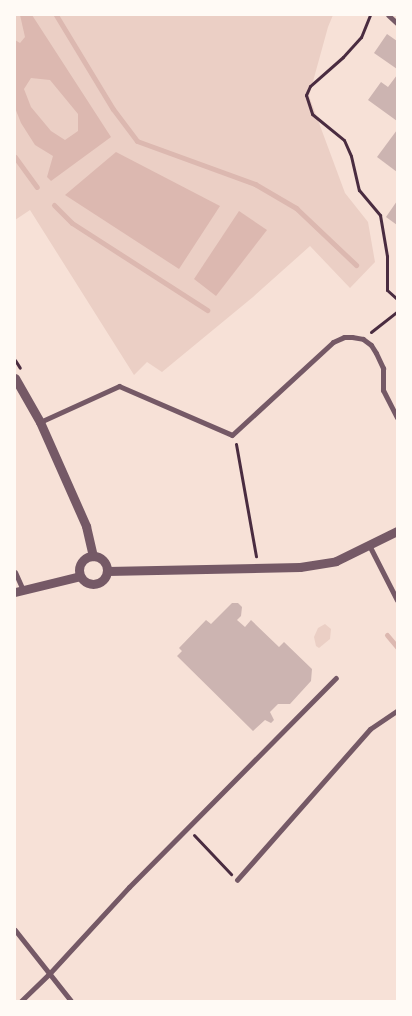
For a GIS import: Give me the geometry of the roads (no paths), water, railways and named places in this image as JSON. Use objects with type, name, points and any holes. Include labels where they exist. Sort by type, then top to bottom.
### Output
[{"type":"street","points":[[388,15],[397,22]]},
{"type":"street","points":[[40,422],[119,386],[232,435],[333,342],[344,337],[363,339],[371,345],[383,368],[383,390],[397,418]]},
{"type":"street","points":[[15,378],[40,422],[86,526],[93,556]]},
{"type":"street","points":[[107,571],[300,567],[322,564],[336,561],[397,531]]},
{"type":"street","points":[[369,545],[397,600]]},
{"type":"street","points":[[93,556],[102,558],[107,571],[104,580],[96,584],[87,583],[80,576],[81,563],[93,556]]},
{"type":"street","points":[[15,572],[19,591],[80,576]]},
{"type":"street","points":[[21,1001],[49,974],[129,887],[336,678]]},
{"type":"street","points":[[237,880],[365,734],[397,711]]},
{"type":"street","points":[[15,930],[71,1001]]},
{"type":"waterway","points":[[56,15],[113,109],[137,141],[255,184],[296,208],[356,265]]},
{"type":"waterway","points":[[15,157],[37,187]]},
{"type":"waterway","points":[[54,205],[72,223],[207,310]]},
{"type":"waterway","points":[[387,635],[397,647]]}]
